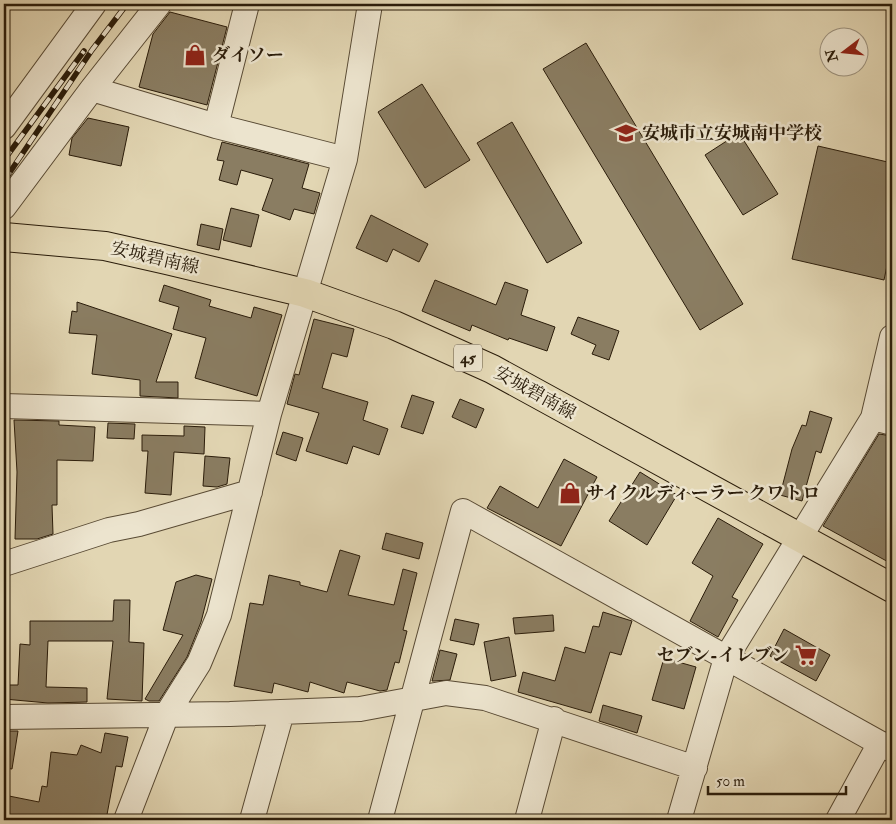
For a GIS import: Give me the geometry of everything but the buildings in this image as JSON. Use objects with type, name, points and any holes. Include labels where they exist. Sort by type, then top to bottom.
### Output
[{"type":"main road","name":"安城碧南線","points":[[4,237],[105,246],[304,293],[394,326],[492,369],[892,588]]},
{"type":"street","points":[[4,127],[94,4]]},
{"type":"street","points":[[4,207],[92,89],[159,4]]},
{"type":"street","points":[[216,126],[247,4]]},
{"type":"street","points":[[126,820],[167,714],[199,664],[219,615],[269,414],[345,158],[370,4]]},
{"type":"street","points":[[92,89],[216,126],[345,158]]},
{"type":"street","points":[[4,91],[28,92]]},
{"type":"street","points":[[680,820],[726,658],[801,538],[882,421],[891,348]]},
{"type":"street","points":[[4,406],[269,414]]},
{"type":"street","points":[[4,564],[109,530],[139,524],[250,492]]},
{"type":"street","points":[[380,820],[463,511],[886,747],[838,820]]},
{"type":"street","points":[[4,717],[360,709],[412,701],[446,693],[485,698],[554,719],[694,768]]},
{"type":"street","points":[[252,820],[282,712]]},
{"type":"street","points":[[528,820],[554,719]]},
{"type":"railway","points":[[4,181],[92,50],[127,4]]},
{"type":"railway","points":[[4,160],[84,51]]},
{"type":"place","name":"ダイソー","points":[[195,55]]},
{"type":"place","name":"安城市立安城南中学校","points":[[626,133]]},
{"type":"place","name":"サイクルディーラー クワトロ","points":[[570,493]]},
{"type":"place","name":"セブン-イレブン","points":[[806,655]]}]
